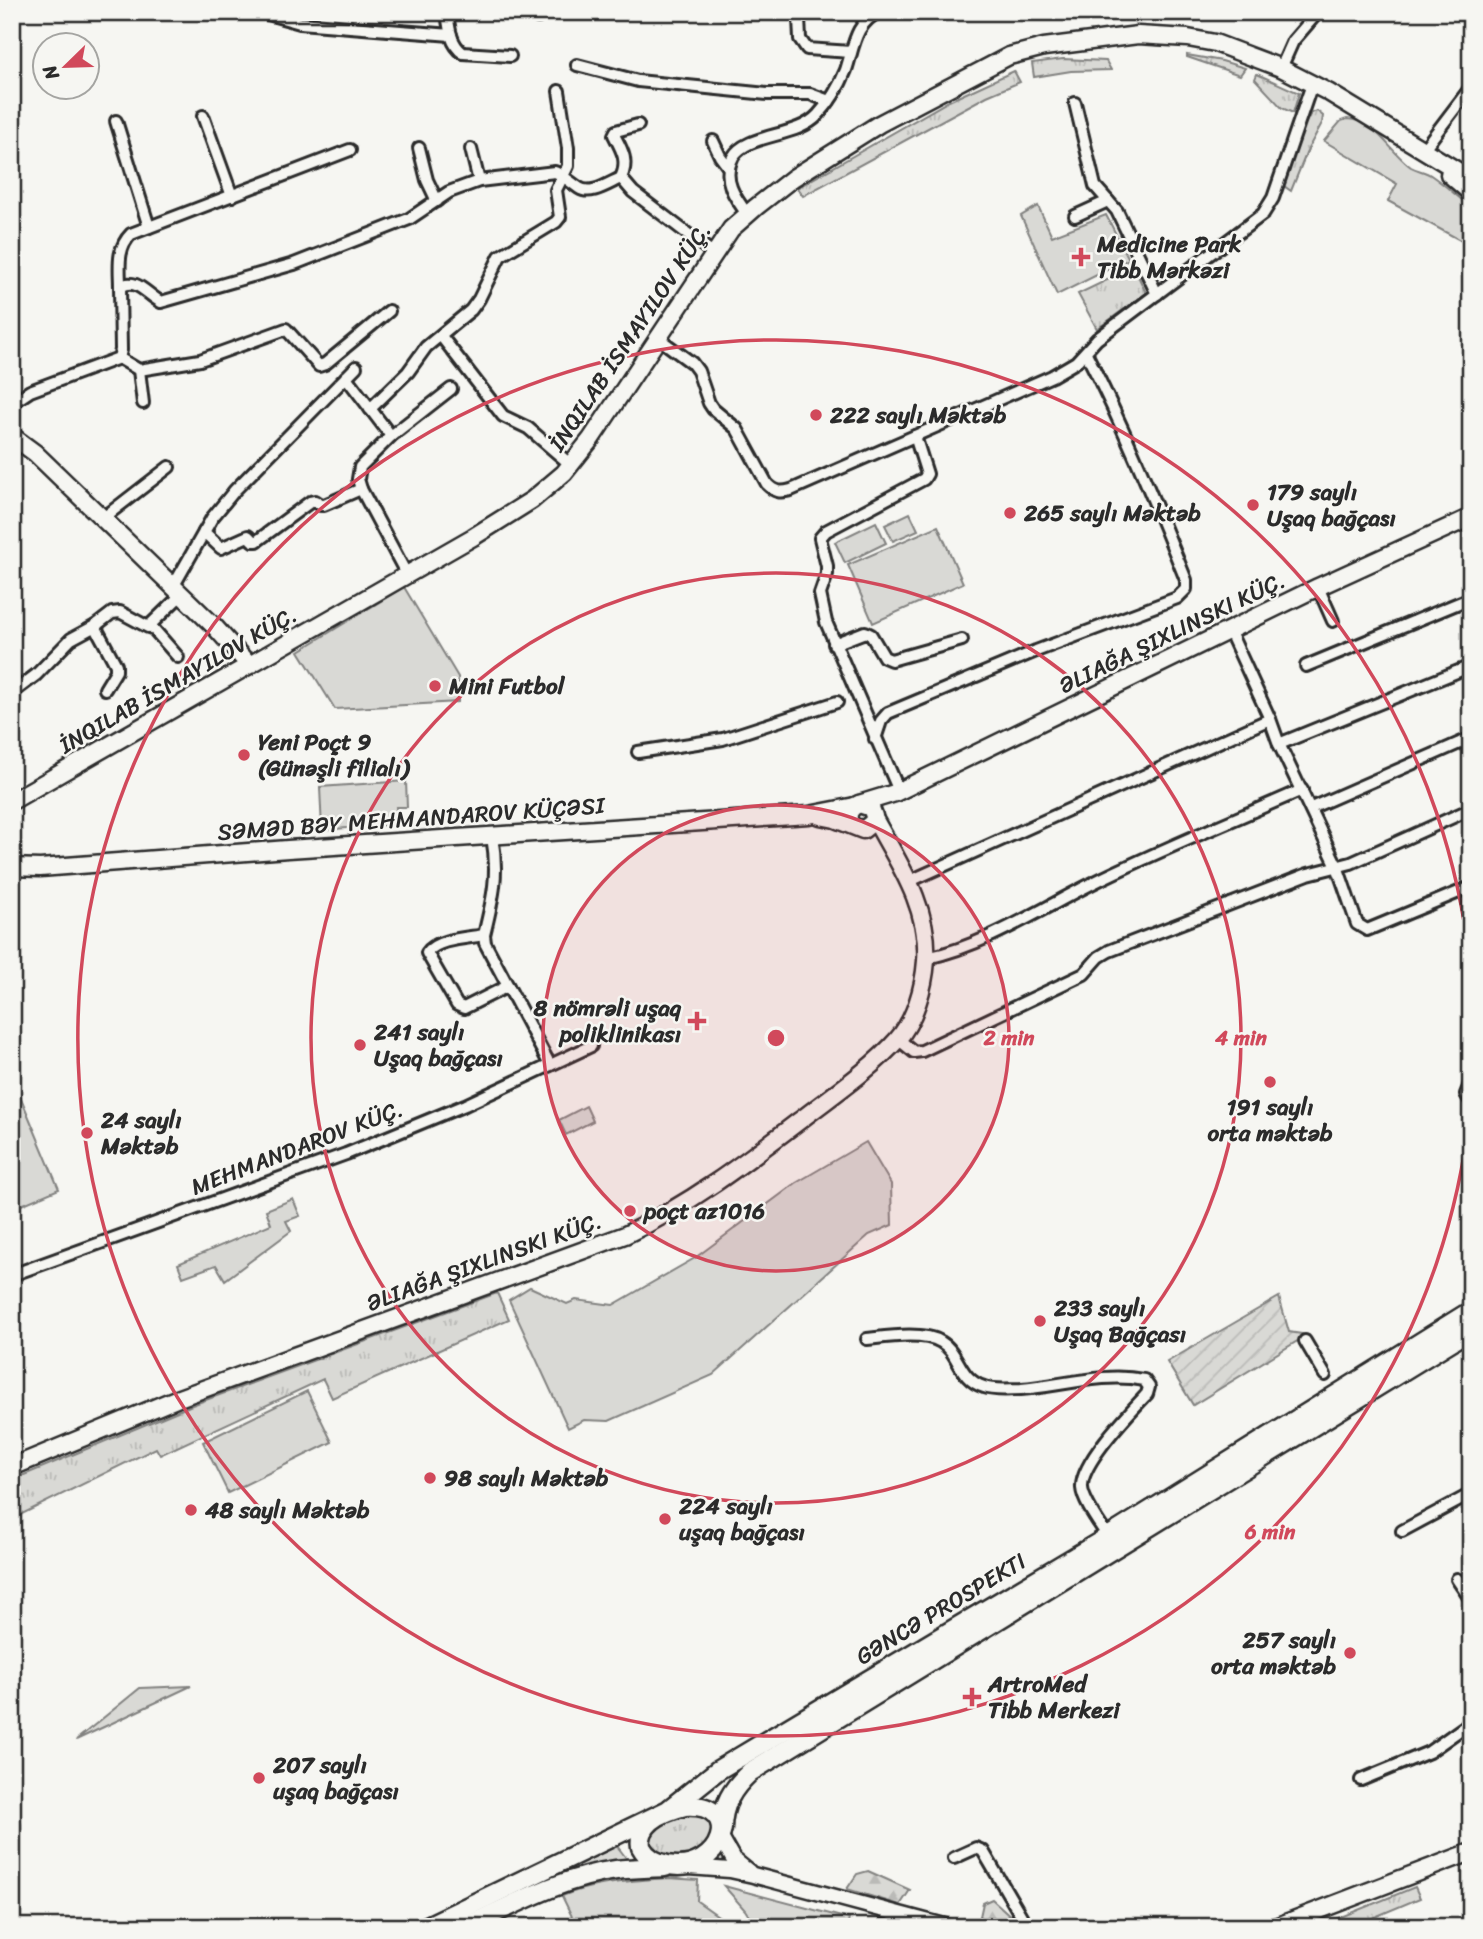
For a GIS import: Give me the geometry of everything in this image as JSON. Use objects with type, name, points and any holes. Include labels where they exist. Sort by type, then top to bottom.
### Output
[{"type":"main road","points":[[12,801],[407,575],[532,500],[555,482],[570,465],[731,229],[793,178],[879,124],[995,62],[1026,51],[1103,38],[1164,36],[1215,43],[1280,68],[1312,84],[1471,179]]},
{"type":"main road","points":[[1423,150],[1471,193]]},
{"type":"main road","points":[[12,436],[35,453],[232,644],[249,664]]},
{"type":"main road","points":[[809,815],[857,805],[897,792],[1318,587],[1471,517]]},
{"type":"main road","points":[[854,827],[871,826],[874,817],[897,792]]},
{"type":"main road","points":[[12,1467],[176,1399],[555,1261],[646,1225],[704,1192],[734,1171],[842,1088],[898,1039],[918,998],[927,958],[922,920],[909,881],[867,806],[857,805],[849,812],[854,827]]},
{"type":"main road","points":[[809,815],[835,819],[891,849]]},
{"type":"main road","name":"SƏMƏD BƏY MEHMANDAROV KÜÇƏSI","points":[[13,867],[40,868],[809,815]]},
{"type":"main road","name":"GƏNCƏ PROSPEKTI","points":[[425,1927],[668,1810],[718,1770],[1108,1537],[1471,1311]]},
{"type":"main road","name":"GƏNCƏ PROSPEKTI","points":[[722,1834],[725,1803],[750,1772],[1471,1329]]},
{"type":"main road","points":[[465,1927],[551,1888],[579,1879],[616,1871],[679,1867],[695,1863],[712,1853],[722,1834],[717,1816],[703,1807],[668,1810],[647,1825],[642,1832],[640,1842],[643,1852],[654,1862],[679,1867]]},
{"type":"main road","points":[[1275,1927],[1471,1852]]},
{"type":"street","points":[[261,12],[300,23],[451,35]]},
{"type":"street","points":[[334,12],[335,25]]},
{"type":"street","points":[[447,12],[451,35],[457,49],[463,53],[510,56]]},
{"type":"street","points":[[748,215],[730,186],[729,168],[733,158],[748,145],[807,124],[829,101],[845,72],[861,17],[879,12]]},
{"type":"street","points":[[1280,68],[1293,41],[1318,12]]},
{"type":"street","points":[[799,18],[800,39],[807,49],[851,51]]},
{"type":"street","points":[[577,65],[638,81],[767,94],[810,94],[829,101]]},
{"type":"street","points":[[658,338],[692,363],[698,371],[713,409],[737,429],[766,484],[782,493],[791,490],[1052,376],[1076,362],[1097,340],[1263,214],[1273,198],[1312,84]]},
{"type":"street","points":[[1423,150],[1471,87]]},
{"type":"street","points":[[370,409],[408,372],[426,347],[471,310],[500,256],[560,217],[556,190],[568,166],[568,148],[559,91]]},
{"type":"street","points":[[1075,103],[1095,186],[1116,211],[1157,294]]},
{"type":"street","points":[[203,116],[232,195]]},
{"type":"street","points":[[116,121],[149,227]]},
{"type":"street","points":[[120,287],[132,283],[161,302],[294,264],[409,219],[449,192],[479,181],[545,172],[563,176],[582,191],[591,191],[621,178],[625,158],[614,135],[616,131],[638,125]]},
{"type":"street","points":[[713,141],[729,168]]},
{"type":"street","points":[[419,148],[426,180],[436,201]]},
{"type":"street","points":[[471,149],[479,181]]},
{"type":"street","points":[[119,358],[119,252],[131,234],[350,150]]},
{"type":"street","points":[[621,178],[633,192],[714,254]]},
{"type":"street","points":[[1075,216],[1108,201]]},
{"type":"street","points":[[119,358],[139,370],[200,360],[286,329],[319,366],[325,364],[389,310]]},
{"type":"street","points":[[441,336],[503,416],[528,428],[570,465]]},
{"type":"street","points":[[876,739],[881,721],[888,713],[1036,651],[1177,598],[1186,589],[1186,580],[1139,463],[1086,353]]},
{"type":"street","points":[[12,403],[30,391],[119,358]]},
{"type":"street","points":[[150,625],[177,591],[204,532],[234,490],[356,367]]},
{"type":"street","points":[[139,370],[143,403]]},
{"type":"street","points":[[346,377],[391,436]]},
{"type":"street","points":[[407,575],[361,489],[358,479],[360,467],[391,436],[451,389]]},
{"type":"street","points":[[897,792],[826,622],[820,594],[827,566],[820,538],[826,531],[924,479],[927,474],[915,436]]},
{"type":"street","points":[[102,519],[169,467]]},
{"type":"street","points":[[204,532],[221,548],[248,536],[257,541],[310,502],[324,505],[361,489]]},
{"type":"street","points":[[1318,587],[1333,621]]},
{"type":"street","points":[[1306,666],[1471,598]]},
{"type":"street","points":[[12,693],[36,675],[71,639],[95,626],[103,618],[120,612],[142,625],[150,625],[178,657]]},
{"type":"street","points":[[95,626],[116,664],[116,671],[105,689]]},
{"type":"street","points":[[1229,630],[1337,866],[1357,924],[1367,930],[1471,887]]},
{"type":"street","points":[[835,644],[865,632],[871,635],[884,657],[891,660],[962,639]]},
{"type":"street","points":[[1279,744],[1471,666]]},
{"type":"street","points":[[638,752],[723,739],[837,702]]},
{"type":"street","points":[[909,881],[1270,719]]},
{"type":"street","points":[[1311,808],[1471,738]]},
{"type":"street","points":[[927,958],[942,955],[1023,920],[1102,878],[1302,790]]},
{"type":"street","points":[[898,1039],[914,1052],[950,1040],[1084,974],[1099,957],[1109,951],[1308,874],[1351,863],[1471,808]]},
{"type":"street","points":[[492,836],[496,855],[496,888],[484,935],[485,943],[550,1065]]},
{"type":"street","points":[[484,935],[438,944],[429,948],[426,953],[457,1005],[464,1008],[508,986]]},
{"type":"street","name":"MEHMANDAROV KÜÇ.","points":[[12,1275],[346,1154],[465,1105],[591,1046]]},
{"type":"street","points":[[1471,1082],[1466,1094],[1471,1102]]},
{"type":"street","points":[[867,1339],[911,1336],[942,1342],[966,1377],[983,1387],[994,1389],[1040,1388],[1084,1380],[1117,1378],[1144,1380],[1149,1387],[1147,1394],[1107,1440],[1082,1480],[1083,1492],[1108,1537]]},
{"type":"street","points":[[1305,1341],[1325,1375]]},
{"type":"street","points":[[1402,1531],[1470,1497]]},
{"type":"street","points":[[1457,1579],[1471,1600]]},
{"type":"street","points":[[1361,1780],[1429,1752],[1471,1722]]},
{"type":"street","points":[[12,1824],[12,1831]]},
{"type":"street","points":[[722,1834],[733,1859],[753,1875]]},
{"type":"street","points":[[954,1858],[976,1848],[983,1852],[1024,1921]]},
{"type":"street","points":[[679,1867],[730,1870],[753,1875],[948,1927]]},
{"type":"green space","points":[[1187,55],[1222,61],[1245,68],[1240,75]]},
{"type":"green space","points":[[1063,59],[1106,61],[1111,70],[1071,71],[1034,77],[1032,63]]},
{"type":"green space","points":[[1014,71],[1020,82],[987,96],[803,196],[797,188],[949,101]]},
{"type":"green space","points":[[1257,74],[1299,93],[1293,113],[1282,108],[1255,79]]},
{"type":"green space","points":[[1317,111],[1323,116],[1322,123],[1291,191],[1284,186],[1303,128],[1311,113]]},
{"type":"green space","points":[[1347,119],[1366,125],[1403,161],[1432,176],[1471,207],[1471,246],[1388,201],[1397,184],[1324,141],[1341,121]]},
{"type":"green space","points":[[1038,206],[1052,236],[1106,215],[1129,259],[1057,295],[1021,216]]},
{"type":"green space","points":[[1134,267],[1146,293],[1097,329],[1078,294]]},
{"type":"green space","points":[[910,513],[918,530],[893,541],[885,525]]},
{"type":"green space","points":[[876,522],[886,543],[845,563],[835,542]]},
{"type":"green space","points":[[938,526],[963,583],[873,623],[848,565]]},
{"type":"green space","points":[[404,587],[458,677],[458,702],[335,709],[299,651]]},
{"type":"green space","points":[[406,781],[407,807],[396,807],[398,824],[322,830],[320,787]]},
{"type":"green space","points":[[18,1091],[59,1189],[12,1209],[12,1093]]},
{"type":"green space","points":[[586,1106],[593,1121],[566,1135],[559,1120]]},
{"type":"green space","points":[[866,1142],[891,1184],[892,1225],[869,1235],[713,1375],[609,1421],[584,1420],[568,1428],[509,1300],[530,1287],[567,1304],[576,1300],[613,1305],[695,1258],[796,1183]]},
{"type":"green space","points":[[293,1199],[300,1216],[286,1221],[291,1231],[225,1280],[216,1265],[183,1277],[178,1264],[271,1224],[266,1210]]},
{"type":"green space","points":[[497,1293],[509,1319],[332,1398],[323,1379],[160,1455],[156,1448],[16,1517],[12,1508],[12,1480],[192,1405]]},
{"type":"green space","points":[[1279,1297],[1289,1332],[1302,1334],[1299,1340],[1193,1405],[1167,1362]]},
{"type":"green space","points":[[307,1391],[332,1442],[228,1493],[203,1442]]},
{"type":"green space","points":[[191,1686],[76,1740],[140,1688]]},
{"type":"green space","points":[[690,1812],[704,1812],[713,1825],[714,1841],[695,1854],[682,1857],[668,1856],[656,1851],[649,1841],[650,1835],[660,1826]]},
{"type":"green space","points":[[617,1846],[627,1859],[585,1866],[558,1877],[557,1874]]},
{"type":"green space","points":[[868,1871],[910,1890],[900,1905],[847,1889],[857,1874]]},
{"type":"green space","points":[[668,1878],[698,1880],[697,1901],[721,1918],[727,1927],[577,1927],[562,1896],[601,1885]]},
{"type":"green space","points":[[724,1886],[849,1919],[847,1927],[756,1927]]},
{"type":"green space","points":[[1415,1887],[1420,1898],[1351,1927],[1316,1927]]},
{"type":"green space","points":[[992,1899],[1014,1919],[1013,1927],[999,1927],[979,1921],[983,1903]]},
{"type":"place","name":"Medicine Park Tibb Mərkəzi","points":[[1081,257]]},
{"type":"place","name":"222 saylı Məktəb","points":[[816,415]]},
{"type":"place","name":"179 saylı Uşaq bağçası","points":[[1253,505]]},
{"type":"place","name":"265 saylı Məktəb","points":[[1010,513]]},
{"type":"place","name":"Mini Futbol","points":[[435,686]]},
{"type":"place","name":"Yeni Poçt 9 (Günəşli filialı)","points":[[244,755]]},
{"type":"place","name":"8 nömrəli uşaq poliklinikası","points":[[697,1021]]},
{"type":"place","name":"241 saylı Uşaq bağçası","points":[[360,1045]]},
{"type":"place","name":"191 saylı orta məktəb","points":[[1270,1082]]},
{"type":"place","name":"24 saylı Məktəb","points":[[87,1133]]},
{"type":"place","name":"poçt az1016","points":[[630,1211]]},
{"type":"place","name":"233 saylı Uşaq Bağçası","points":[[1040,1321]]},
{"type":"place","name":"98 saylı Məktəb","points":[[430,1478]]},
{"type":"place","name":"48 saylı Məktəb","points":[[191,1510]]},
{"type":"place","name":"224 saylı uşaq bağçası","points":[[665,1519]]},
{"type":"place","name":"257 saylı orta məktəb","points":[[1350,1653]]},
{"type":"place","name":"ArtroMed Tibb Merkezi","points":[[972,1697]]},
{"type":"place","name":"207 saylı uşaq bağçası","points":[[259,1778]]}]
